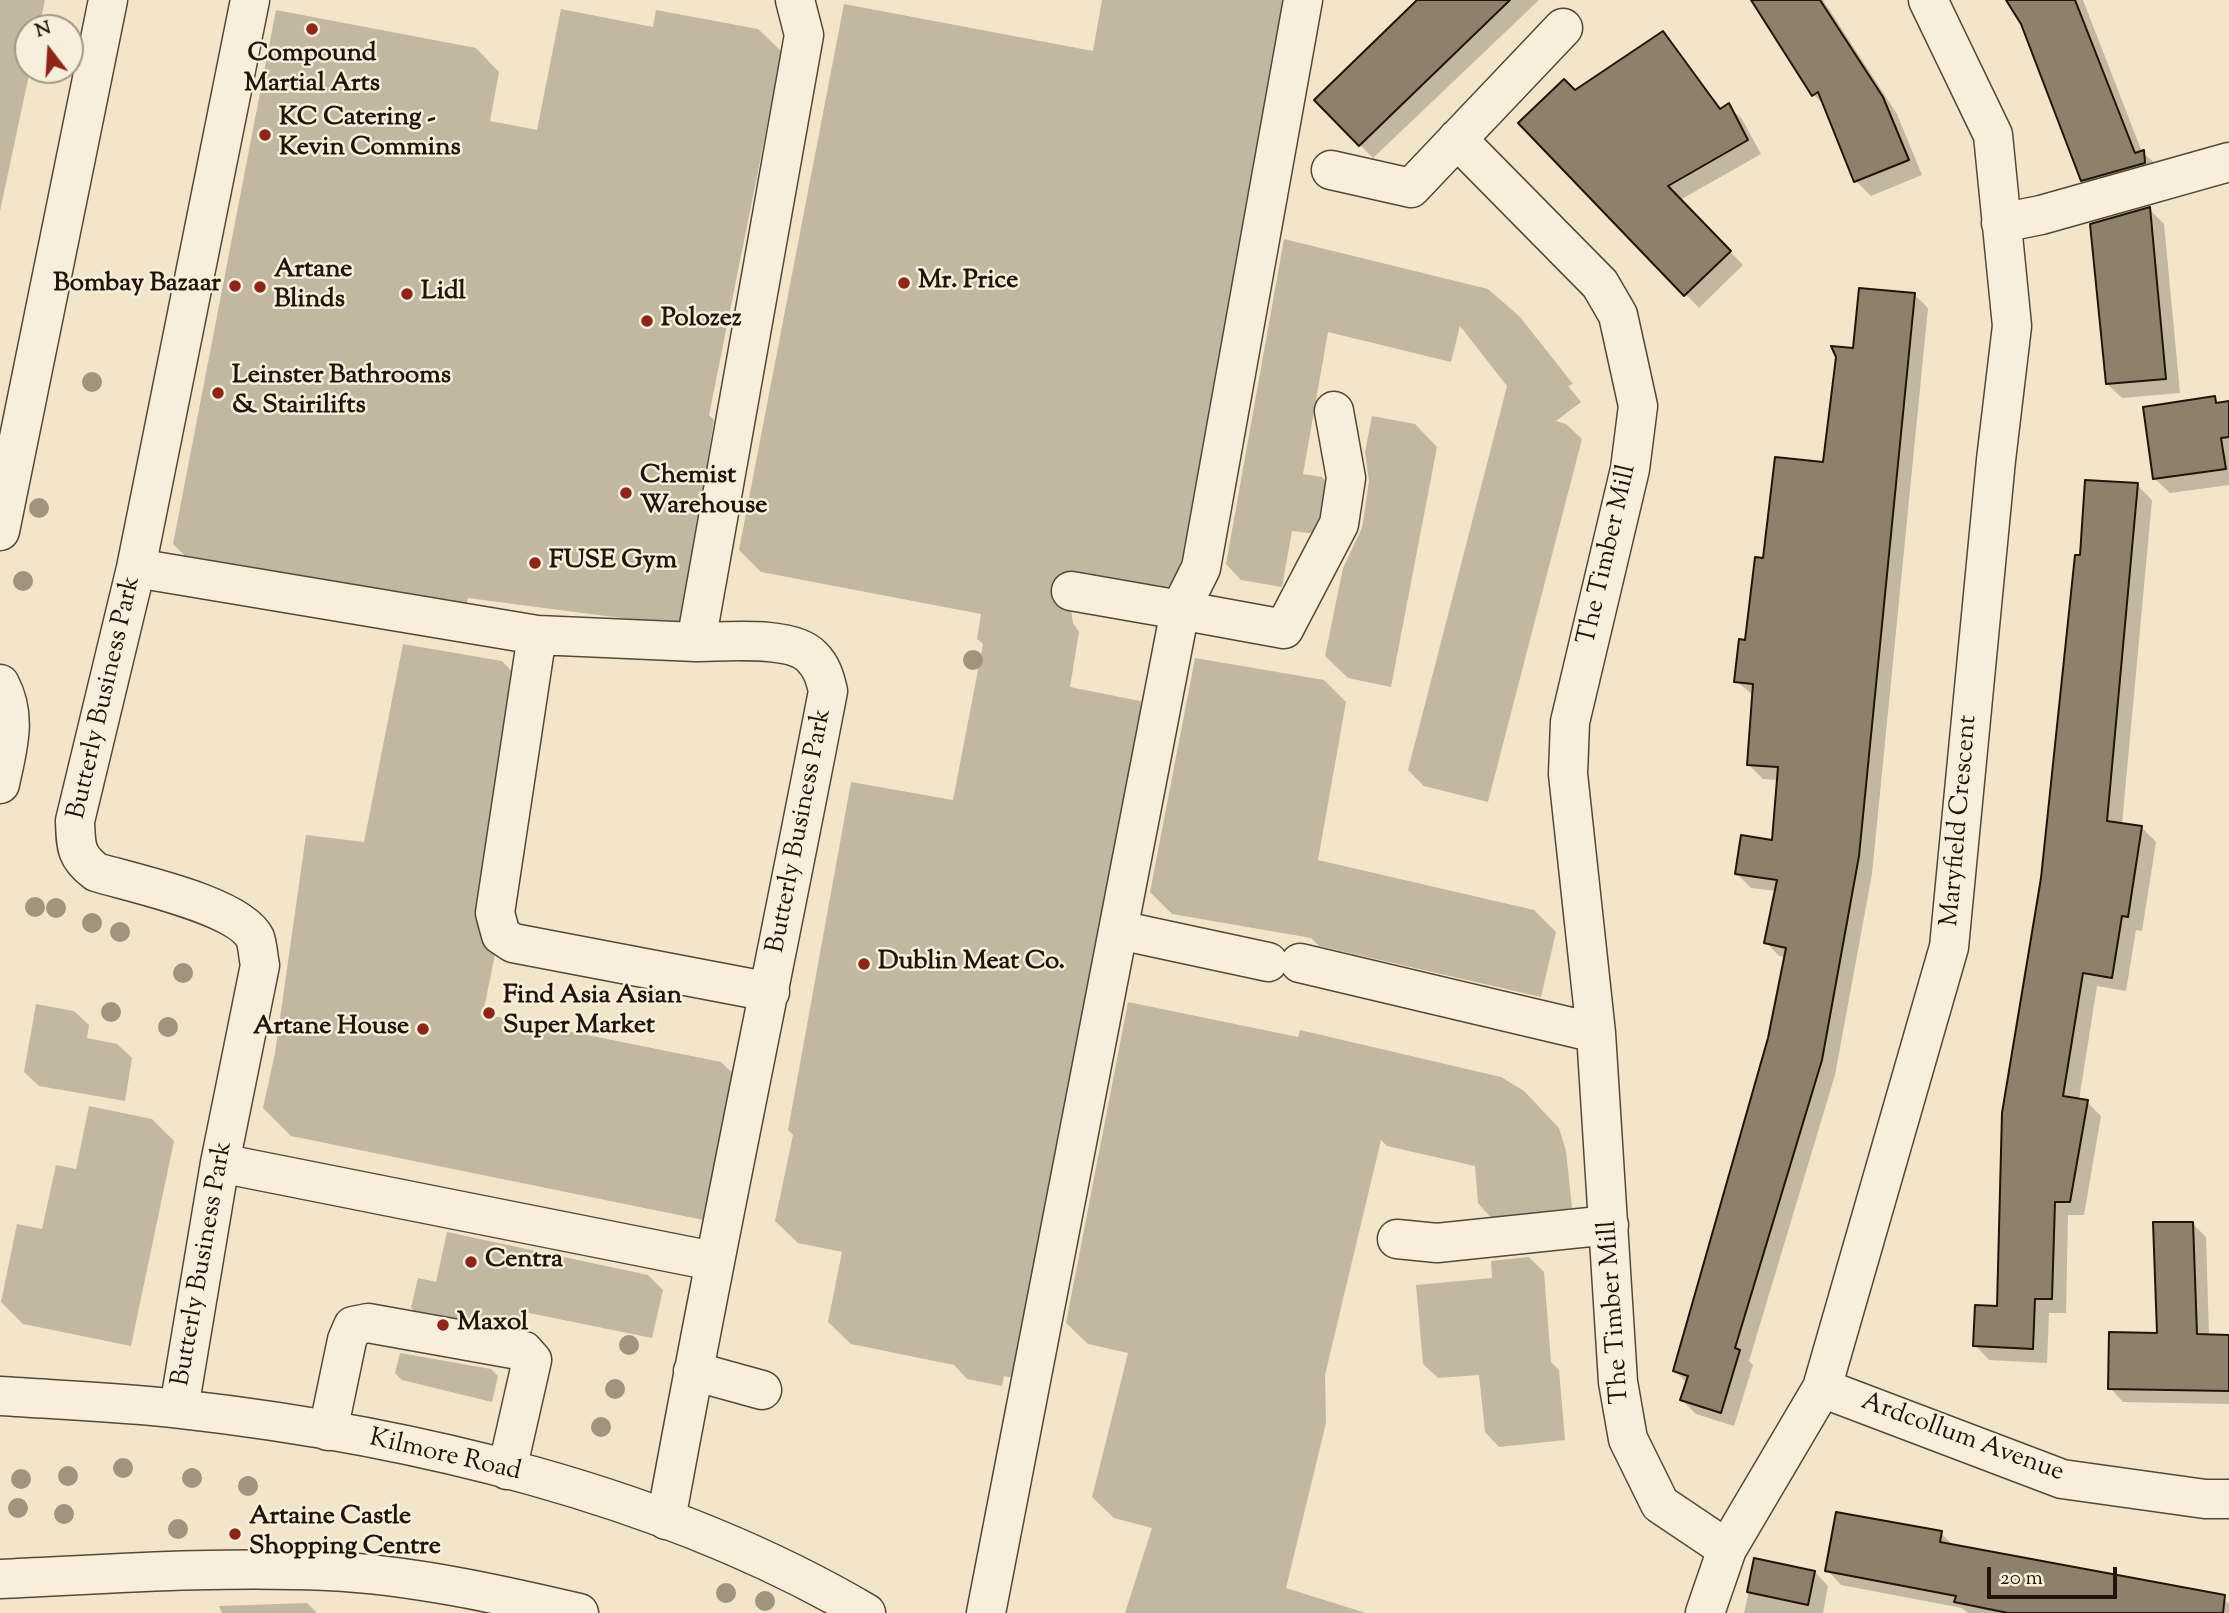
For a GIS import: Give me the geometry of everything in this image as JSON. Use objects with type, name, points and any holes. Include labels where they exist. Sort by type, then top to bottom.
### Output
[{"type":"street","points":[[0,531],[108,0]]},
{"type":"street","name":"Butterly Business Park","points":[[179,1408],[220,1163],[260,965],[255,938],[238,918],[217,908],[96,872],[81,861],[76,846],[75,821],[136,568],[250,0]]},
{"type":"street","points":[[696,642],[804,34],[795,0]]},
{"type":"street","points":[[986,1613],[1180,610],[1201,568],[1303,0]]},
{"type":"street","name":"Maryfield Crescent","points":[[1706,1613],[1727,1549],[1822,1388],[1949,947],[1996,460],[2012,326],[1993,135],[1928,0]]},
{"type":"street","points":[[1331,170],[1411,188],[1563,28]]},
{"type":"street","name":"The Timber Mill","points":[[1457,139],[1600,284],[1618,315],[1639,406],[1630,469],[1570,722],[1568,774],[1596,1033],[1618,1382],[1628,1439],[1660,1504],[1727,1549]]},
{"type":"street","points":[[2001,223],[2041,215],[2229,162]]},
{"type":"street","points":[[1071,591],[1284,629],[1339,524],[1346,478],[1334,411]]},
{"type":"street","name":"Butterly Business Park","points":[[136,568],[537,635],[786,643],[811,655],[823,671],[828,691],[770,992],[713,1261],[666,1520]]},
{"type":"street","points":[[537,635],[495,913],[495,924],[501,935],[513,943],[770,992]]},
{"type":"street","points":[[0,684],[8,698],[12,722],[0,785]]},
{"type":"street","points":[[1119,930],[1284,962],[1596,1033]]},
{"type":"street","points":[[220,1163],[713,1261]]},
{"type":"street","points":[[1397,1239],[1437,1243],[1609,1225]]},
{"type":"street","points":[[328,1431],[347,1340],[354,1326],[368,1322],[524,1351],[532,1360],[507,1470]]},
{"type":"street","points":[[693,1371],[762,1390]]},
{"type":"street","name":"Ardcollum Avenue","points":[[1822,1388],[2062,1479],[2205,1499],[2229,1499]]},
{"type":"street","name":"Kilmore Road","points":[[0,1396],[179,1408],[328,1431],[507,1470],[666,1520],[776,1565],[866,1613]]},
{"type":"street","points":[[0,1579],[160,1571],[328,1571],[437,1585],[579,1613]]},
{"type":"building","points":[[1417,0],[1510,0],[1359,146],[1314,100]]},
{"type":"building","points":[[1751,0],[1820,0],[1883,97],[1909,160],[1854,182],[1818,92],[1812,96]]},
{"type":"building","points":[[2006,0],[2075,0],[2135,153],[2144,150],[2145,163],[2081,181],[2021,24]]},
{"type":"building","points":[[1663,31],[1720,109],[1729,103],[1748,140],[1668,186],[1731,251],[1684,296],[1518,123],[1564,79],[1575,90]]},
{"type":"building","points":[[2150,207],[2166,379],[2106,384],[2090,224]]},
{"type":"building","points":[[1859,288],[1915,293],[1859,856],[1822,1060],[1735,1348],[1740,1350],[1721,1413],[1680,1400],[1688,1376],[1673,1371],[1768,1038],[1786,948],[1764,943],[1777,880],[1735,874],[1741,835],[1772,840],[1778,767],[1747,765],[1753,684],[1734,682],[1739,639],[1745,640],[1755,557],[1763,558],[1775,457],[1823,462],[1836,357],[1831,346],[1853,348]]},
{"type":"building","points":[[2215,396],[2216,403],[2229,401],[2229,437],[2221,438],[2226,469],[2153,479],[2143,407]]},
{"type":"building","points":[[2085,480],[2138,483],[2107,821],[2142,826],[2128,917],[2122,916],[2112,978],[2083,973],[2063,1096],[2088,1100],[2070,1202],[2055,1202],[2052,1299],[2035,1299],[2033,1349],[1973,1346],[1975,1305],[1997,1306],[2002,1113],[2041,878],[2075,555],[2080,555]]},
{"type":"building","points":[[2153,1222],[2193,1222],[2197,1334],[2229,1335],[2229,1391],[2108,1389],[2109,1332],[2157,1333]]},
{"type":"building","points":[[1836,1512],[1942,1531],[1940,1542],[2225,1595],[2223,1613],[2008,1613],[1954,1602],[1956,1596],[1825,1571]]},
{"type":"building","points":[[1754,1558],[1815,1571],[1808,1605],[1747,1592]]},
{"type":"place","name":"Compound Martial Arts","points":[[312,29]]},
{"type":"place","name":"KC Catering - Kevin Commins","points":[[265,135]]},
{"type":"place","name":"Mr. Price","points":[[904,283]]},
{"type":"place","name":"Bombay Bazaar","points":[[235,286]]},
{"type":"place","name":"Artane Blinds","points":[[260,287]]},
{"type":"place","name":"Lidl","points":[[407,294]]},
{"type":"place","name":"Polozez","points":[[647,321]]},
{"type":"place","name":"Leinster Bathrooms & Stairilifts","points":[[218,393]]},
{"type":"place","name":"Chemist Warehouse","points":[[626,493]]},
{"type":"place","name":"FUSE Gym","points":[[535,563]]},
{"type":"place","name":"Dublin Meat Co.","points":[[864,964]]},
{"type":"place","name":"Find Asia Asian Super Market","points":[[489,1013]]},
{"type":"place","name":"Artane House","points":[[423,1029]]},
{"type":"place","name":"Centra","points":[[471,1262]]},
{"type":"place","name":"Maxol","points":[[443,1325]]},
{"type":"place","name":"Artaine Castle Shopping Centre","points":[[235,1534]]}]
